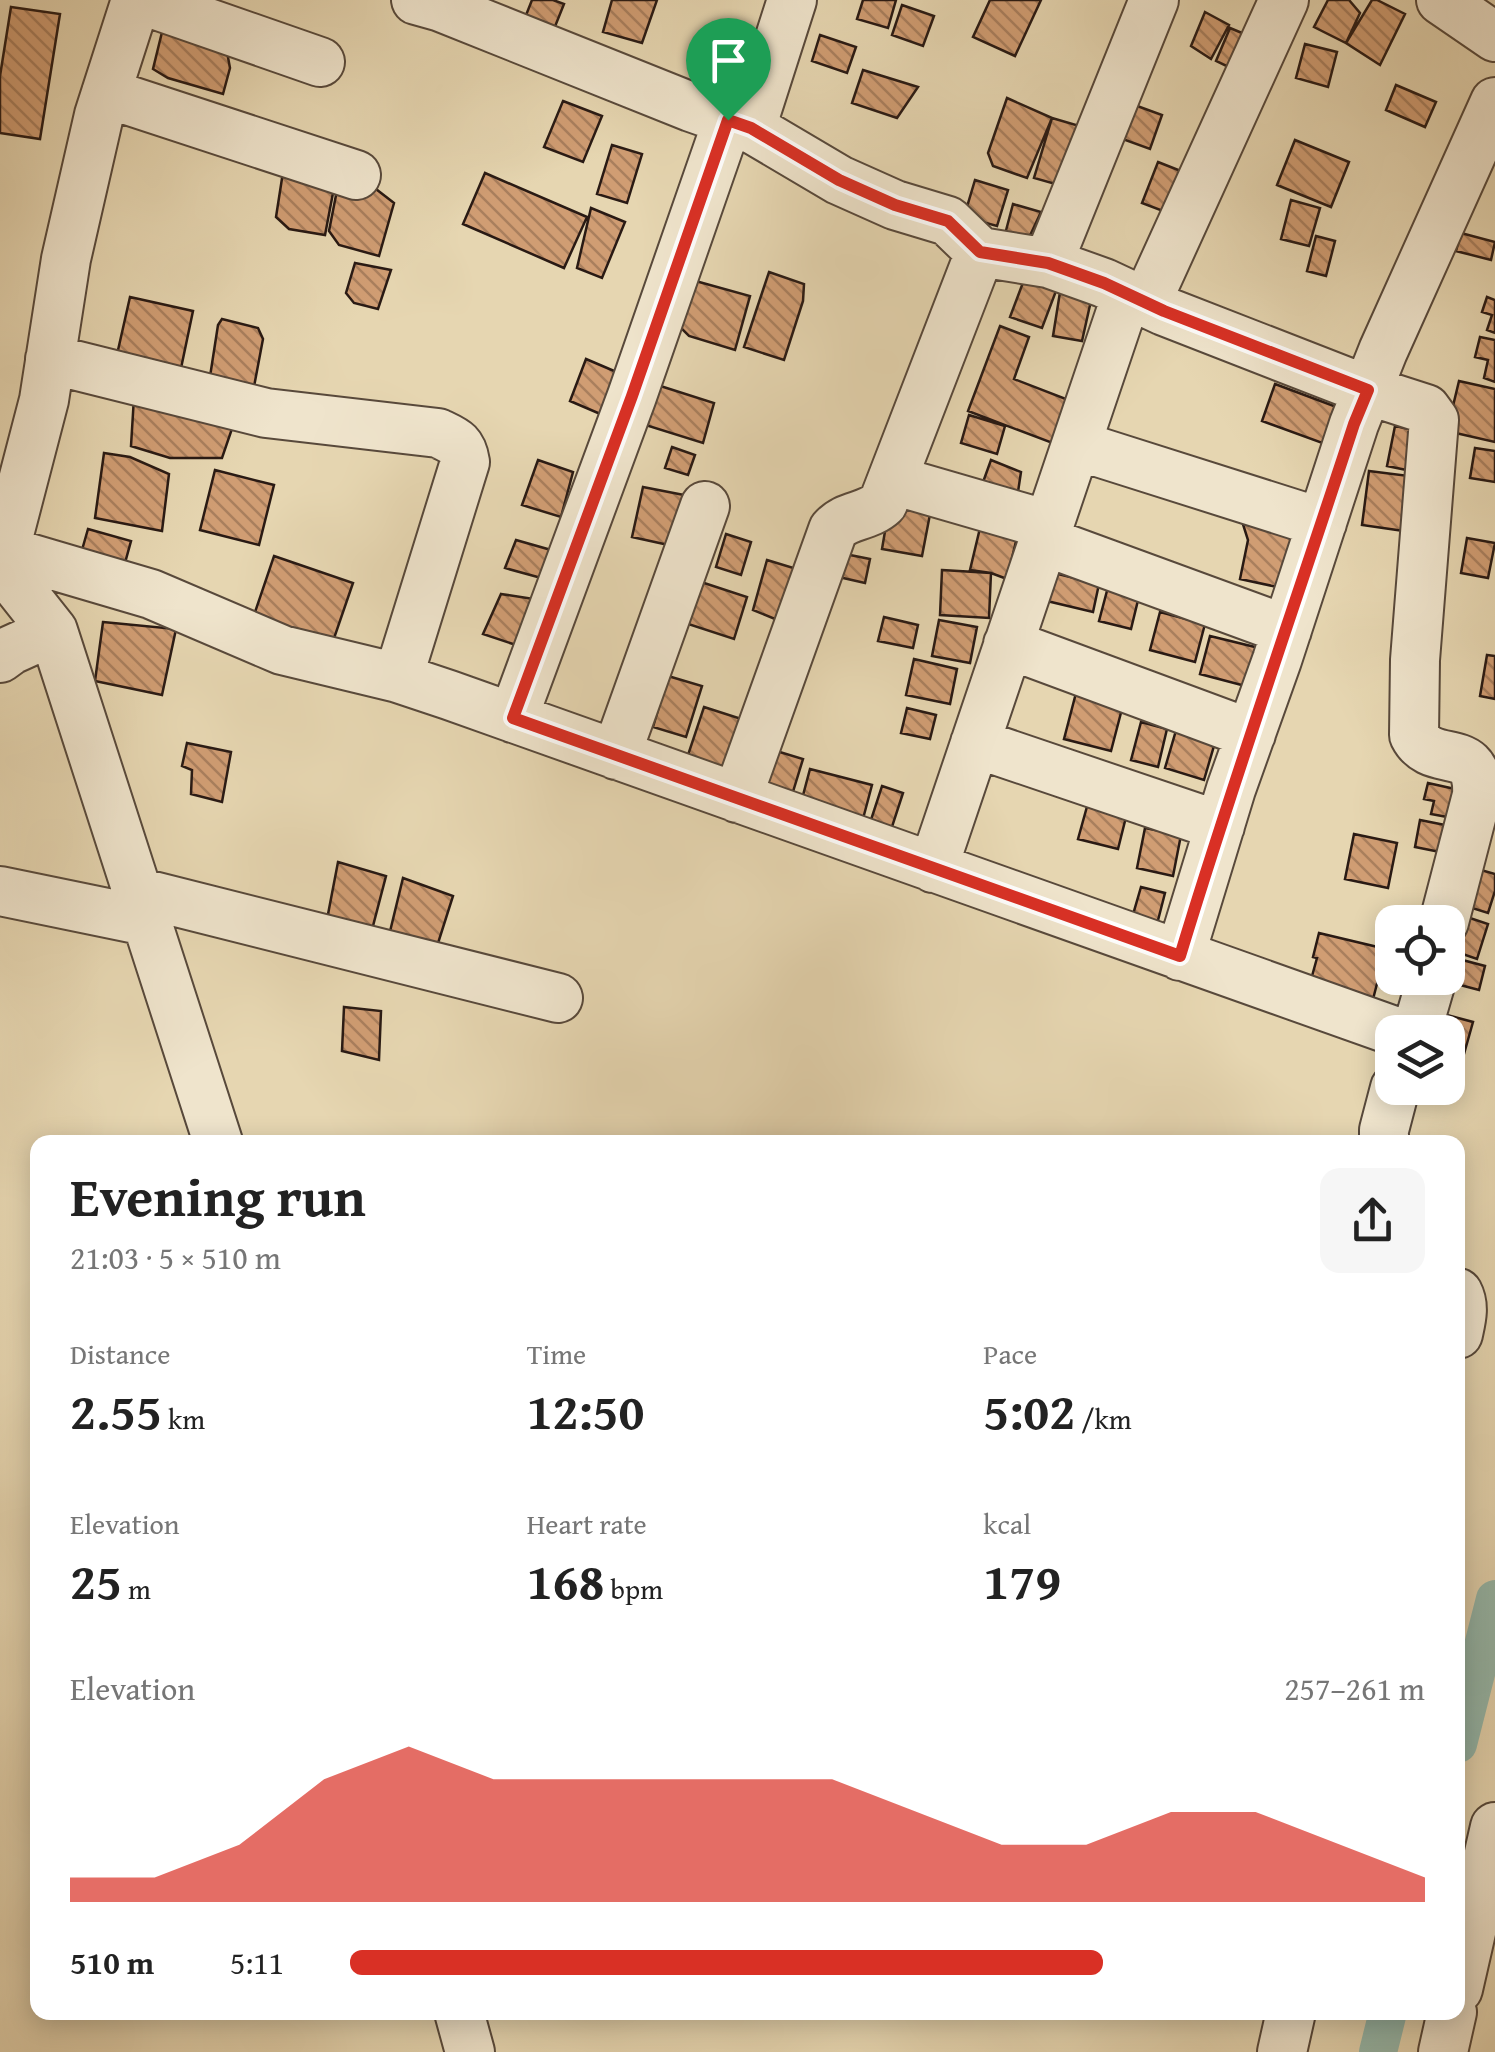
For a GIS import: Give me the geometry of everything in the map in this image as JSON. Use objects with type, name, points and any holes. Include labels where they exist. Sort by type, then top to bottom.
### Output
[{"type":"street","points":[[2,560],[44,400],[66,259],[106,93],[139,0],[320,62]]},
{"type":"street","points":[[416,0],[740,124],[839,180],[895,205],[948,221],[980,252],[1048,263],[1368,390],[1426,409],[1434,420],[1414,660],[1414,735],[1426,749],[1474,767],[1478,778],[1448,905]]},
{"type":"street","points":[[513,718],[632,396],[792,0]]},
{"type":"street","points":[[1048,263],[1154,0]]},
{"type":"street","points":[[933,868],[1076,444],[1136,299],[1284,0]]},
{"type":"street","points":[[1441,0],[1495,37]]},
{"type":"street","points":[[106,93],[356,174]]},
{"type":"street","points":[[1180,956],[1354,424],[1495,102]]},
{"type":"street","points":[[737,798],[832,530],[840,522],[874,512],[884,503],[980,252]]},
{"type":"street","points":[[50,359],[266,413],[438,433],[454,440],[463,449],[465,462],[398,678]]},
{"type":"street","points":[[1076,444],[1322,524]]},
{"type":"street","points":[[893,480],[1046,533],[1287,630]]},
{"type":"street","points":[[616,755],[705,506]]},
{"type":"street","points":[[2,560],[53,630],[216,1135]]},
{"type":"street","points":[[2,560],[152,594],[282,650],[398,678],[1375,1025]]},
{"type":"street","points":[[0,658],[53,630]]},
{"type":"street","points":[[1008,644],[1251,734]]},
{"type":"street","points":[[975,743],[1220,826]]},
{"type":"street","points":[[0,891],[142,907],[558,998]]},
{"type":"street","points":[[1384,1135],[1391,1105]]},
{"type":"street","points":[[1465,1958],[1495,1827]]},
{"type":"street","points":[[462,2020],[470,2052]]},
{"type":"street","points":[[1282,2052],[1289,2020]]},
{"type":"street","points":[[1443,2052],[1450,2020]]},
{"type":"building","points":[[532,0],[564,4],[546,49],[517,38]]},
{"type":"building","points":[[612,0],[657,0],[642,43],[603,32]]},
{"type":"building","points":[[863,0],[896,0],[888,28],[857,19]]},
{"type":"building","points":[[990,0],[1041,0],[1015,56],[973,37]]},
{"type":"building","points":[[1328,0],[1349,0],[1360,13],[1346,43],[1314,27]]},
{"type":"building","points":[[1372,0],[1405,14],[1380,65],[1346,43]]},
{"type":"building","points":[[902,5],[934,16],[923,46],[892,35]]},
{"type":"building","points":[[11,7],[60,14],[40,139],[0,133],[0,76]]},
{"type":"building","points":[[1205,12],[1229,25],[1211,59],[1191,46]]},
{"type":"building","points":[[164,24],[227,52],[230,68],[223,94],[168,78],[153,69]]},
{"type":"building","points":[[1230,28],[1254,38],[1237,71],[1216,61]]},
{"type":"building","points":[[820,35],[856,47],[847,73],[812,61]]},
{"type":"building","points":[[1305,44],[1337,52],[1328,87],[1296,78]]},
{"type":"building","points":[[863,70],[918,87],[897,118],[852,103]]},
{"type":"building","points":[[1396,85],[1436,102],[1425,127],[1386,110]]},
{"type":"building","points":[[1007,98],[1052,118],[1027,178],[993,166],[988,153]]},
{"type":"building","points":[[1118,99],[1162,115],[1150,149],[1106,133]]},
{"type":"building","points":[[563,101],[602,116],[583,162],[544,147]]},
{"type":"building","points":[[1052,118],[1083,127],[1066,187],[1034,178]]},
{"type":"building","points":[[1295,140],[1349,162],[1331,207],[1277,185]]},
{"type":"building","points":[[612,145],[642,154],[627,203],[597,194]]},
{"type":"building","points":[[1158,162],[1191,175],[1176,216],[1142,203]]},
{"type":"building","points":[[283,172],[330,179],[333,193],[325,235],[289,229],[276,217]]},
{"type":"building","points":[[485,173],[587,217],[564,268],[463,224]]},
{"type":"building","points":[[339,180],[372,186],[394,203],[379,256],[339,245],[329,231]]},
{"type":"building","points":[[975,180],[1008,190],[997,226],[964,217]]},
{"type":"building","points":[[1291,200],[1320,208],[1309,246],[1281,239]]},
{"type":"building","points":[[1013,204],[1041,212],[1026,244],[1004,238]]},
{"type":"building","points":[[591,208],[625,222],[602,278],[577,268]]},
{"type":"building","points":[[1461,233],[1495,242],[1491,260],[1456,251]]},
{"type":"building","points":[[1316,236],[1335,241],[1326,276],[1307,271]]},
{"type":"building","points":[[355,263],[391,270],[378,309],[354,303],[346,293]]},
{"type":"building","points":[[769,272],[804,284],[803,301],[784,360],[744,347]]},
{"type":"building","points":[[1027,272],[1059,283],[1042,328],[1010,317]]},
{"type":"building","points":[[692,280],[750,296],[735,350],[689,336],[679,326]]},
{"type":"building","points":[[1061,286],[1092,296],[1082,341],[1053,336]]},
{"type":"building","points":[[130,297],[193,311],[180,373],[116,359]]},
{"type":"building","points":[[1487,297],[1495,300],[1495,333],[1487,330],[1492,315],[1482,312]]},
{"type":"building","points":[[222,319],[258,328],[263,339],[253,392],[209,383]]},
{"type":"building","points":[[1000,326],[1029,337],[1014,379],[1071,401],[1055,444],[968,411]]},
{"type":"building","points":[[1480,337],[1495,340],[1495,382],[1484,378],[1488,360],[1475,357]]},
{"type":"building","points":[[586,359],[633,379],[619,422],[570,401]]},
{"type":"building","points":[[1459,381],[1495,389],[1495,442],[1447,431]]},
{"type":"building","points":[[651,383],[714,403],[703,443],[639,423]]},
{"type":"building","points":[[1275,384],[1350,412],[1336,448],[1262,421]]},
{"type":"building","points":[[134,397],[236,417],[222,458],[170,458],[131,446]]},
{"type":"building","points":[[969,415],[1005,426],[997,454],[961,443]]},
{"type":"building","points":[[1395,426],[1429,433],[1421,473],[1387,466]]},
{"type":"building","points":[[672,447],[695,455],[688,475],[665,468]]},
{"type":"building","points":[[1475,448],[1495,451],[1495,482],[1470,478]]},
{"type":"building","points":[[104,453],[130,457],[169,474],[162,531],[95,518]]},
{"type":"building","points":[[538,460],[573,472],[561,517],[522,505]]},
{"type":"building","points":[[991,460],[1021,472],[1016,505],[978,496]]},
{"type":"building","points":[[215,470],[274,485],[259,545],[200,530]]},
{"type":"building","points":[[1369,471],[1417,477],[1411,532],[1362,525]]},
{"type":"building","points":[[643,487],[684,495],[673,546],[632,537]]},
{"type":"building","points":[[890,502],[931,509],[922,556],[882,549]]},
{"type":"building","points":[[1241,518],[1279,531],[1301,546],[1291,590],[1240,579],[1248,540]]},
{"type":"building","points":[[980,528],[1017,537],[1007,579],[970,570]]},
{"type":"building","points":[[88,529],[131,541],[120,581],[76,571]]},
{"type":"building","points":[[726,534],[751,542],[741,575],[716,567]]},
{"type":"building","points":[[1467,538],[1495,543],[1488,578],[1461,573]]},
{"type":"building","points":[[516,540],[558,552],[552,581],[505,568]]},
{"type":"building","points":[[835,552],[870,559],[865,583],[830,575]]},
{"type":"building","points":[[274,556],[353,583],[330,650],[251,624]]},
{"type":"building","points":[[767,560],[810,573],[792,626],[753,610]]},
{"type":"building","points":[[942,570],[991,573],[989,618],[940,615]]},
{"type":"building","points":[[1054,573],[1099,584],[1093,612],[1047,601]]},
{"type":"building","points":[[695,580],[747,597],[734,639],[682,622]]},
{"type":"building","points":[[1108,587],[1139,596],[1131,629],[1099,621]]},
{"type":"building","points":[[501,594],[540,600],[525,648],[483,634]]},
{"type":"building","points":[[1160,612],[1205,624],[1195,662],[1150,650]]},
{"type":"building","points":[[884,617],[918,625],[913,648],[878,641]]},
{"type":"building","points":[[939,620],[977,627],[970,663],[932,656]]},
{"type":"building","points":[[103,622],[176,629],[162,695],[95,681]]},
{"type":"building","points":[[1210,636],[1259,648],[1249,687],[1200,674]]},
{"type":"building","points":[[1487,655],[1495,656],[1495,699],[1480,696]]},
{"type":"building","points":[[914,659],[957,669],[950,704],[906,695]]},
{"type":"building","points":[[668,676],[702,686],[686,737],[653,727]]},
{"type":"building","points":[[1076,693],[1123,705],[1111,751],[1064,739]]},
{"type":"building","points":[[704,707],[754,723],[734,787],[683,770]]},
{"type":"building","points":[[907,708],[936,715],[930,739],[901,733]]},
{"type":"building","points":[[1141,722],[1167,729],[1158,767],[1131,760]]},
{"type":"building","points":[[1177,727],[1216,739],[1204,780],[1165,768]]},
{"type":"building","points":[[187,743],[231,752],[222,802],[191,794],[192,770],[182,766]]},
{"type":"building","points":[[760,746],[803,759],[788,808],[745,796]]},
{"type":"building","points":[[810,769],[872,785],[860,830],[798,814]]},
{"type":"building","points":[[1428,783],[1464,791],[1458,819],[1431,814],[1434,801],[1424,799]]},
{"type":"building","points":[[882,786],[903,793],[890,833],[869,826]]},
{"type":"building","points":[[1088,803],[1127,813],[1118,849],[1078,839]]},
{"type":"building","points":[[1420,820],[1455,827],[1450,854],[1415,847]]},
{"type":"building","points":[[1145,828],[1181,835],[1173,876],[1137,868]]},
{"type":"building","points":[[1354,834],[1397,843],[1388,888],[1345,879]]},
{"type":"building","points":[[338,862],[386,876],[368,945],[325,930]]},
{"type":"building","points":[[1467,866],[1495,874],[1495,891],[1488,913],[1456,903]]},
{"type":"building","points":[[403,878],[453,896],[433,959],[386,948]]},
{"type":"building","points":[[1141,887],[1165,893],[1155,932],[1130,925]]},
{"type":"building","points":[[1465,916],[1488,924],[1477,959],[1465,955]]},
{"type":"building","points":[[1319,933],[1375,946],[1372,1003],[1309,987],[1317,958],[1313,957]]},
{"type":"building","points":[[1465,961],[1485,966],[1479,990],[1465,986]]},
{"type":"building","points":[[344,1007],[381,1011],[379,1060],[342,1051]]},
{"type":"building","points":[[1465,1020],[1473,1022],[1465,1050]]},
{"type":"waterway","points":[[1465,1717],[1495,1599]]},
{"type":"waterway","points":[[1378,2052],[1386,2020]]},
{"type":"route","points":[[728,120],[751,128],[839,180],[895,205],[948,221],[980,252],[1048,263],[1368,390],[1231,790],[1180,956],[513,718],[632,396],[728,120]]}]
